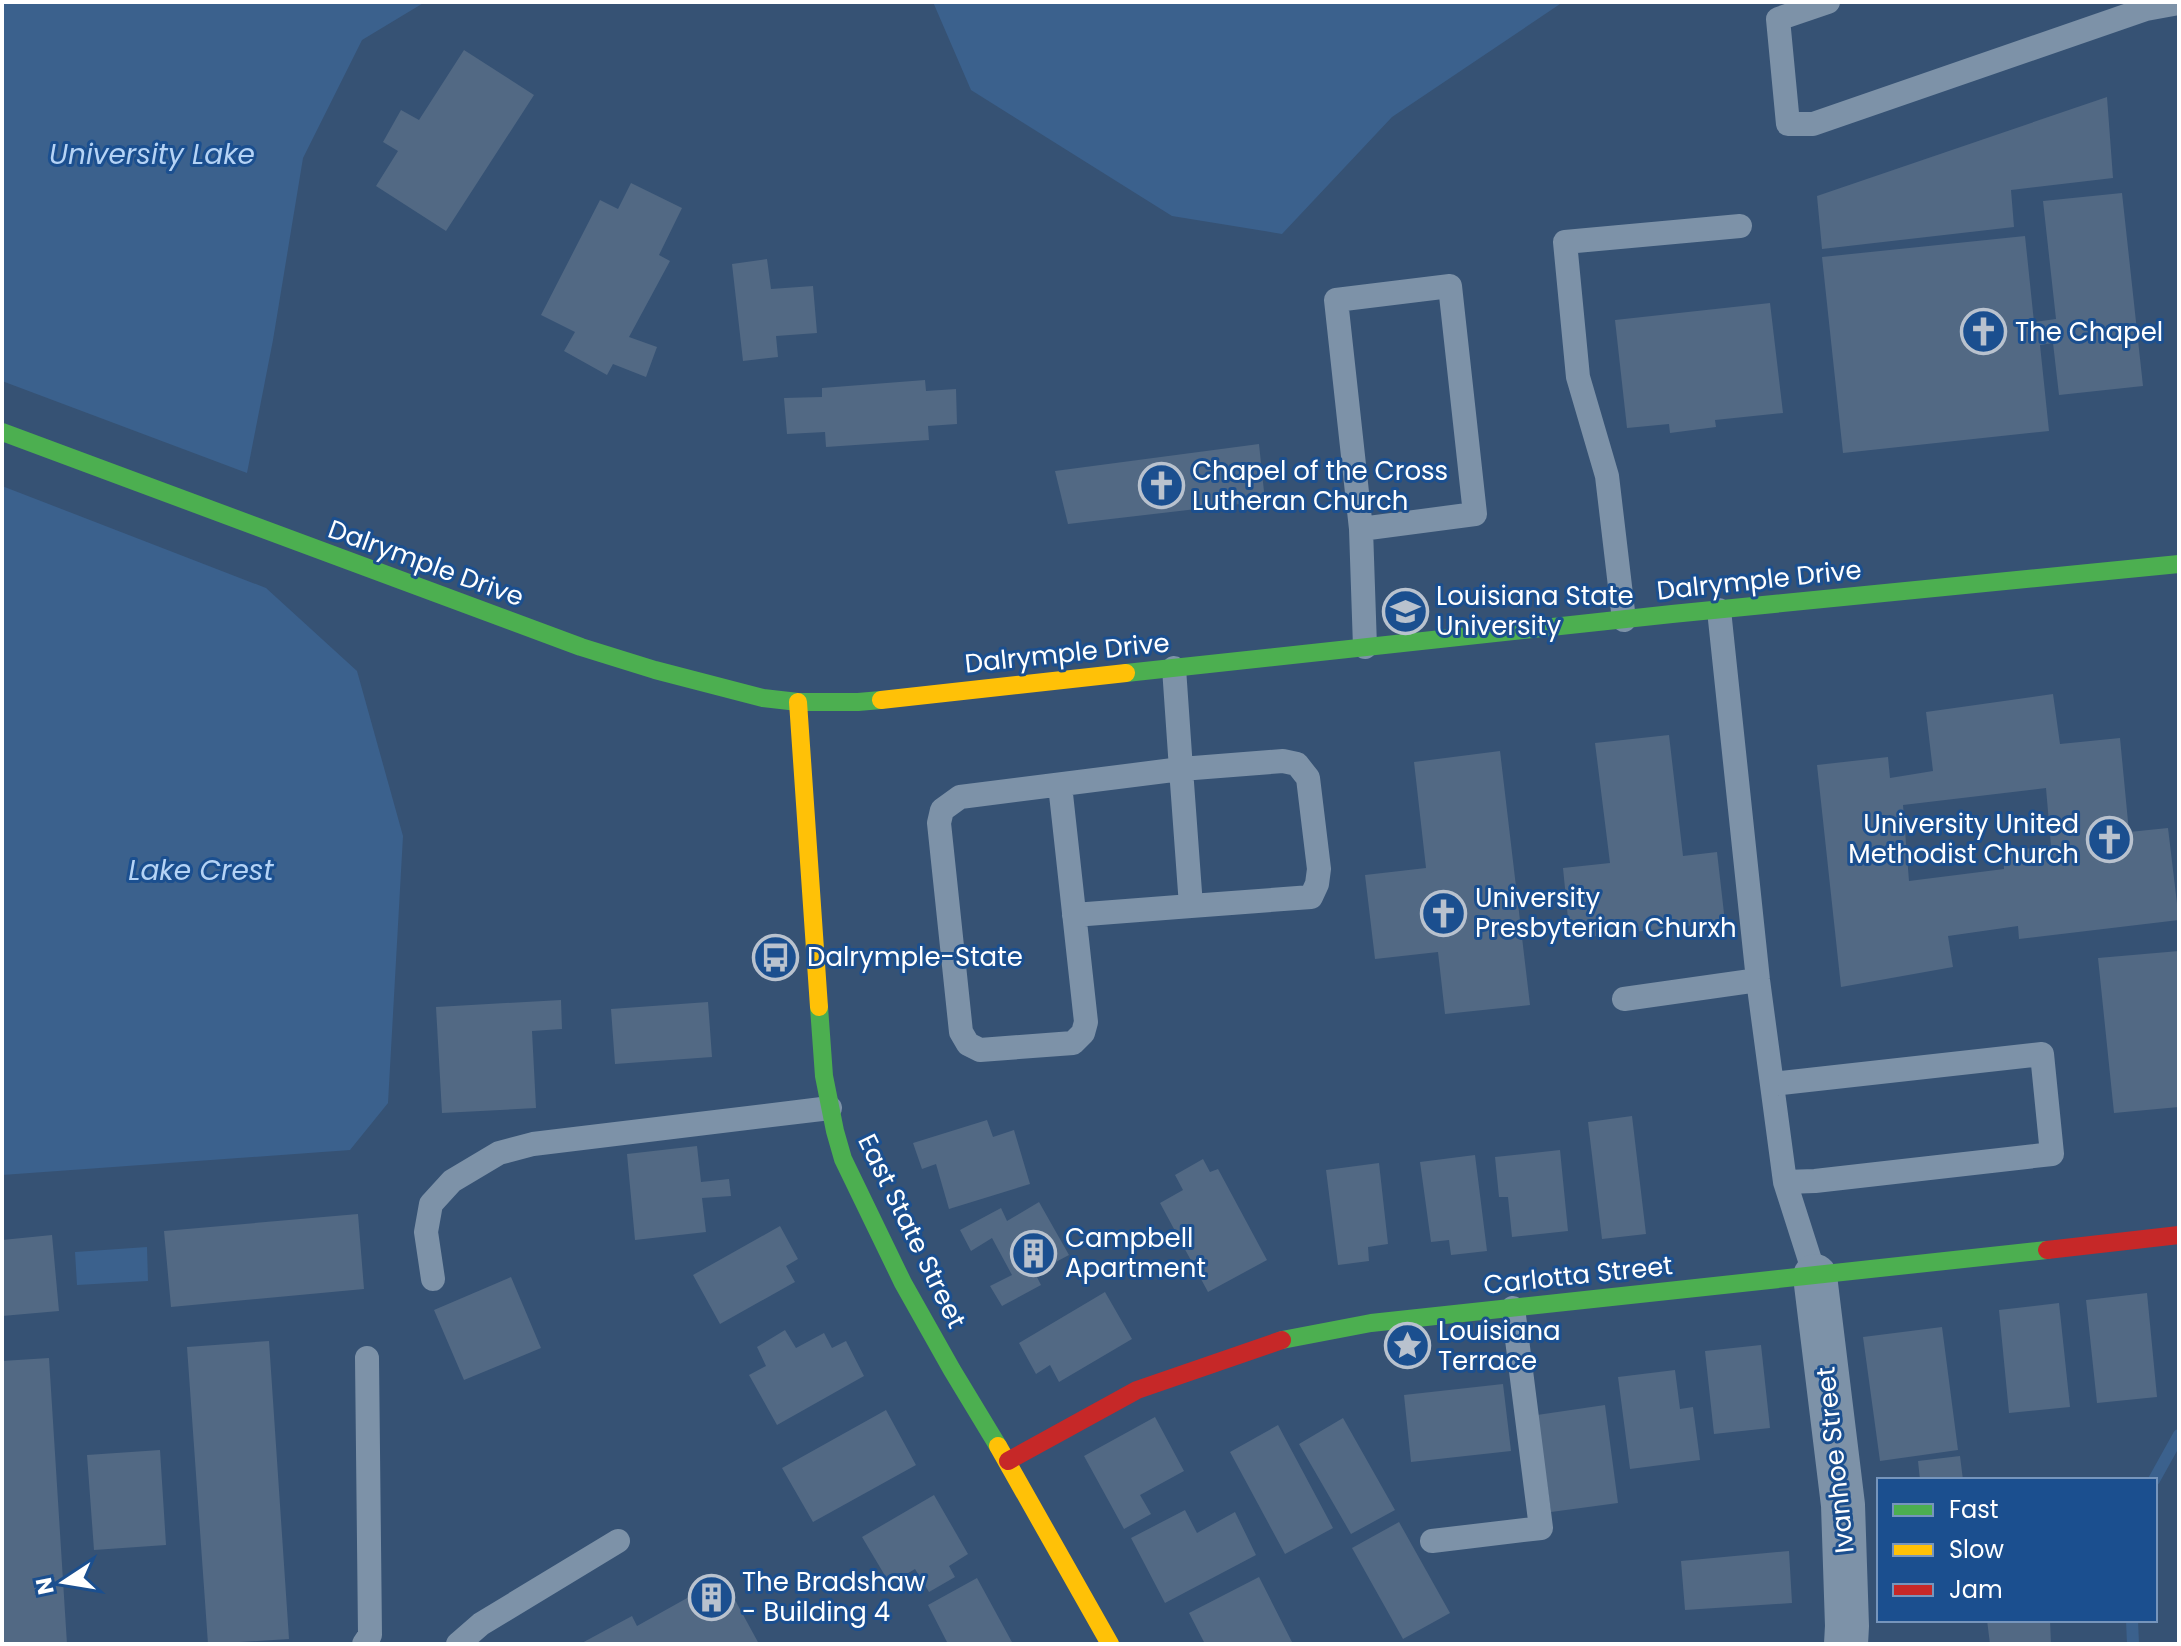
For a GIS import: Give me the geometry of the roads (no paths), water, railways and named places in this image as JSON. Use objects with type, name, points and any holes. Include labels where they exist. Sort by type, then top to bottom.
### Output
[{"type":"street","name":"Dalrymple Drive","points":[[2,432],[581,647],[763,698],[798,702],[858,702],[2179,564]]},
{"type":"street","name":"East State Street","points":[[798,702],[824,1076],[843,1159],[903,1283],[1008,1461],[1110,1644]]},
{"type":"street","name":"Carlotta Street","points":[[1008,1461],[1137,1390],[1287,1338],[1371,1323],[2179,1235]]},
{"type":"street","name":"Ivanhoe Street","points":[[1815,1276],[1843,1505],[1846,1644]]},
{"type":"lane","points":[[1828,2],[1778,19],[1788,124],[1813,124],[2146,9],[2179,3]]},
{"type":"lane","points":[[1624,620],[1607,476],[1578,377],[1565,242],[1740,226]]},
{"type":"lane","points":[[1361,529],[1475,514],[1450,286],[1336,300],[1361,529],[1365,647]]},
{"type":"lane","points":[[1719,610],[1758,980],[1785,1182],[1815,1276]]},
{"type":"lane","points":[[1174,668],[1191,906]]},
{"type":"lane","points":[[1060,785],[1074,915],[1086,1022],[1083,1033],[1073,1043],[980,1050],[968,1044],[961,1032],[939,823],[942,810],[960,797],[1181,769],[1283,761],[1297,764],[1308,778],[1319,869],[1311,897],[1074,915]]},
{"type":"lane","points":[[1624,999],[1758,980]]},
{"type":"lane","points":[[1773,1084],[2042,1054],[2052,1154],[1785,1182]]},
{"type":"lane","points":[[433,1279],[426,1232],[431,1204],[452,1181],[499,1153],[533,1144],[830,1108]]},
{"type":"lane","points":[[1432,1541],[1541,1528],[1513,1308]]},
{"type":"lane","points":[[364,1644],[370,1635],[367,1358]]},
{"type":"lane","points":[[458,1644],[481,1624],[618,1541]]},
{"type":"water","name":"University Lake","points":[[2,2],[425,2],[362,40],[303,158],[247,473],[2,381]]},
{"type":"water","points":[[933,2],[1563,2],[1392,117],[1282,234],[1172,216],[971,90]]},
{"type":"water","name":"Lake Crest","points":[[2,486],[266,588],[357,671],[403,836],[388,1103],[350,1150],[2,1175]]},
{"type":"water","points":[[147,1247],[148,1281],[77,1285],[75,1252]]},
{"type":"waterway","points":[[2155,1478],[2179,1435]]},
{"type":"waterway","points":[[2132,1622],[2133,1644]]},
{"type":"place","name":"The Chapel","points":[[1984,332]]},
{"type":"place","name":"Chapel of the Cross Lutheran Church","points":[[1161,486]]},
{"type":"place","name":"Louisiana State University","points":[[1405,611]]},
{"type":"place","name":"University United Methodist Church","points":[[2110,839]]},
{"type":"place","name":"University Presbyterian Churxh","points":[[1444,913]]},
{"type":"place","name":"Dalrymple-State","points":[[776,957]]},
{"type":"place","name":"Campbell Apartment","points":[[1034,1253]]},
{"type":"place","name":"Louisiana Terrace","points":[[1407,1346]]},
{"type":"place","name":"The Bradshaw - Building 4","points":[[711,1597]]}]
